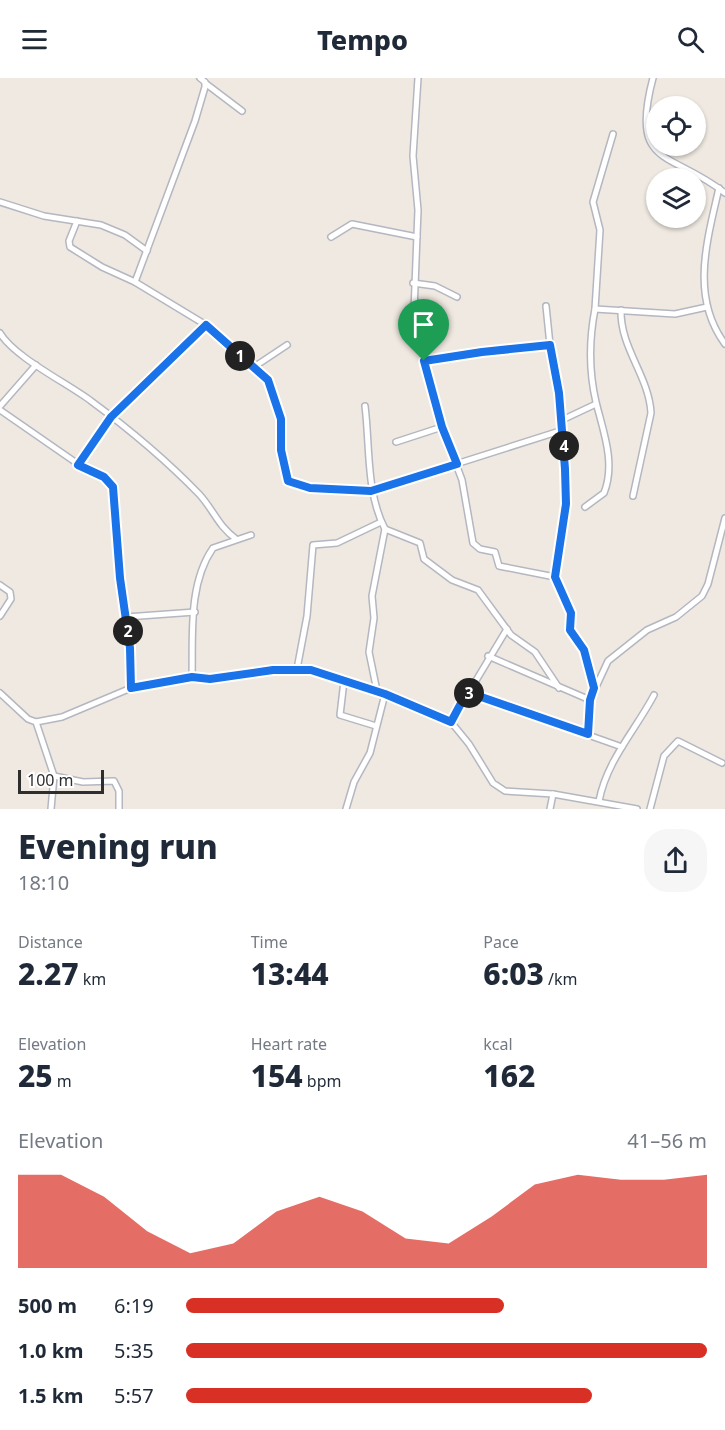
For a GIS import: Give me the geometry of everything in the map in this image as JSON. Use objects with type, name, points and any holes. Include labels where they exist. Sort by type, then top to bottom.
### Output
[{"type":"street","points":[[418,78],[413,156],[418,210],[413,283],[414,311],[424,361],[442,427],[457,464],[475,547],[495,552],[499,566],[555,577]]},
{"type":"street","points":[[653,78],[645,113],[649,142],[663,157],[725,193]]},
{"type":"street","points":[[135,282],[172,176],[195,121],[202,80],[242,111]]},
{"type":"street","points":[[585,507],[604,493],[608,473],[605,432],[596,404],[590,363],[600,230],[593,202],[613,134]]},
{"type":"street","points":[[719,189],[705,255],[703,279],[707,307],[715,331],[725,344]]},
{"type":"street","points":[[0,202],[44,216],[101,225],[125,235],[147,251]]},
{"type":"street","points":[[77,221],[69,241],[70,247],[102,267],[135,282],[206,325],[268,380],[282,431],[281,450],[288,481],[310,488],[371,491],[563,430]]},
{"type":"street","points":[[331,237],[352,224],[417,237]]},
{"type":"street","points":[[413,283],[435,286],[457,297]]},
{"type":"street","points":[[546,306],[562,420],[566,504],[555,577],[571,613],[570,630],[584,650],[594,688]]},
{"type":"street","points":[[595,309],[675,314],[707,307]]},
{"type":"street","points":[[621,310],[626,344],[650,401],[651,413],[633,496]]},
{"type":"street","points":[[78,465],[111,417],[206,325]]},
{"type":"street","points":[[0,333],[36,365],[111,417],[189,484],[204,501],[217,522],[236,539]]},
{"type":"street","points":[[254,367],[287,345]]},
{"type":"street","points":[[424,361],[550,345]]},
{"type":"street","points":[[36,365],[0,408],[78,465],[104,477],[113,487],[131,688]]},
{"type":"street","points":[[562,420],[596,404]]},
{"type":"street","points":[[365,406],[370,448],[371,491],[384,529],[372,596],[374,618],[369,652],[377,691]]},
{"type":"street","points":[[396,442],[442,427]]},
{"type":"street","points":[[588,734],[590,700],[594,688],[615,654],[647,630],[676,617],[702,596],[708,584],[725,518]]},
{"type":"street","points":[[297,669],[307,616],[313,546],[337,543],[381,522]]},
{"type":"street","points":[[384,529],[420,543],[424,559],[452,579],[473,586],[507,629],[535,652],[559,688]]},
{"type":"street","points":[[192,677],[196,587],[207,557],[213,548],[251,535]]},
{"type":"street","points":[[0,585],[10,592],[11,599],[0,616]]},
{"type":"street","points":[[126,617],[195,612]]},
{"type":"street","points":[[451,722],[507,629]]},
{"type":"street","points":[[489,656],[590,700]]},
{"type":"street","points":[[36,722],[62,717],[131,688],[192,677],[210,679],[241,673],[297,669],[326,674],[377,691],[451,722],[461,732],[498,788],[505,791],[553,794],[637,809]]},
{"type":"street","points":[[344,681],[340,715],[376,726]]},
{"type":"street","points":[[467,692],[622,747]]},
{"type":"street","points":[[0,693],[18,711],[36,722],[54,776],[51,809]]},
{"type":"street","points":[[346,809],[354,782],[370,753],[385,694]]},
{"type":"street","points":[[599,801],[607,772],[636,728],[654,695]]},
{"type":"street","points":[[650,809],[664,756],[678,741],[722,763]]},
{"type":"street","points":[[54,776],[83,782],[114,781],[119,791],[119,809]]},
{"type":"street","points":[[550,809],[553,794]]},
{"type":"route","points":[[206,325],[268,380],[281,419],[281,450],[288,481],[310,488],[332,491],[371,491],[392,482],[457,464],[442,427],[424,361],[550,345],[563,430],[566,504],[555,564],[555,577],[571,613],[570,630],[584,650],[594,688],[590,700],[588,734],[511,710],[467,692],[451,722],[435,713],[385,694],[311,670],[273,670],[210,679],[192,677],[131,688],[130,648],[120,578],[113,487],[111,482],[104,477],[78,465],[111,417],[154,378],[206,325]]}]
